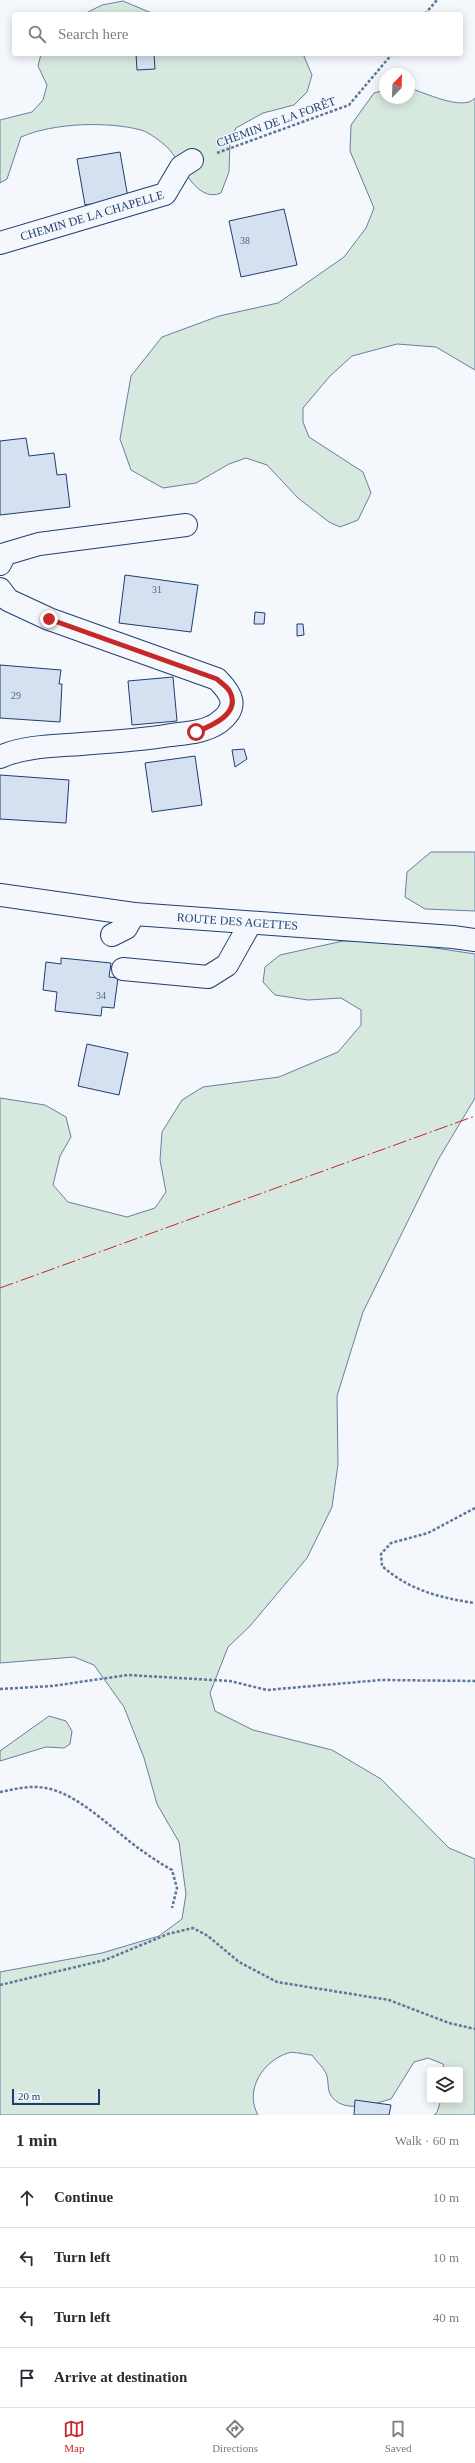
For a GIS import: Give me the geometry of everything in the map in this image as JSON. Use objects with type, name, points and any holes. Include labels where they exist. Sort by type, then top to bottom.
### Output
[{"type":"street","name":"CHEMIN DE LA CHAPELLE","points":[[0,243],[165,194],[181,167],[192,160]]},
{"type":"street","points":[[0,564],[5,554],[39,544],[186,525]]},
{"type":"street","points":[[0,589],[8,600],[49,619],[217,679],[230,692],[232,702],[228,713],[218,724],[196,732],[140,740],[24,749],[0,757]]},
{"type":"street","name":"ROUTE DES AGETTES","points":[[0,895],[134,914],[250,924],[453,937],[475,940]]},
{"type":"street","points":[[112,935],[126,928],[134,914]]},
{"type":"street","points":[[123,969],[208,977],[227,965],[250,924]]},
{"type":"path","points":[[427,12],[437,0]]},
{"type":"path","name":"CHEMIN DE LA FORÊT","points":[[192,160],[201,159],[349,106],[390,56]]},
{"type":"path","points":[[475,1508],[428,1533],[391,1543],[381,1554],[382,1566],[393,1576],[416,1589],[450,1600],[475,1603]]},
{"type":"path","points":[[0,1689],[52,1686],[128,1675],[230,1681],[267,1690],[381,1680],[475,1681]]},
{"type":"path","points":[[0,1792],[27,1788],[46,1788],[66,1795],[141,1850],[172,1870],[177,1888],[172,1908]]},
{"type":"path","points":[[0,1985],[105,1960],[168,1934],[193,1928],[208,1936],[239,1962],[277,1982],[389,2000],[449,2023],[475,2029]]},
{"type":"shaded area","points":[[123,1],[149,12],[88,12],[102,5]]},
{"type":"shaded area","points":[[40,56],[304,56],[312,75],[307,92],[294,105],[263,113],[236,128],[230,140],[229,172],[221,193],[212,195],[196,187],[172,153],[155,137],[141,130],[112,125],[64,126],[34,132],[21,137],[7,179],[0,183],[0,120],[32,112],[43,100],[47,85],[38,66]]},
{"type":"shaded area","points":[[415,90],[453,102],[469,102],[475,98],[475,370],[436,347],[397,344],[352,356],[330,376],[303,408],[303,422],[309,437],[363,472],[371,493],[358,520],[340,527],[329,522],[298,498],[267,465],[246,458],[229,464],[196,483],[163,488],[131,470],[120,439],[131,376],[162,337],[219,316],[278,303],[344,257],[366,228],[374,208],[350,151],[351,125],[374,93],[379,92],[379,104],[415,104]]},
{"type":"shaded area","points":[[431,852],[475,852],[475,911],[425,909],[405,897],[407,872]]},
{"type":"shaded area","points":[[343,941],[395,942],[475,954],[475,1098],[438,1160],[363,1312],[337,1396],[338,1464],[332,1507],[307,1558],[250,1626],[228,1647],[210,1693],[215,1711],[253,1730],[332,1750],[381,1779],[449,1848],[475,1859],[475,2115],[434,2115],[437,2112],[440,2103],[463,2103],[463,2067],[444,2067],[443,2064],[428,2058],[414,2062],[391,2099],[367,2105],[350,2106],[335,2100],[330,2094],[326,2073],[312,2055],[293,2052],[279,2057],[264,2070],[258,2078],[253,2096],[254,2105],[258,2115],[0,2115],[0,1972],[102,1953],[159,1936],[182,1919],[186,1894],[179,1842],[157,1804],[144,1758],[124,1707],[94,1665],[74,1657],[0,1663],[0,1098],[45,1105],[66,1117],[71,1137],[60,1156],[53,1185],[68,1202],[127,1217],[155,1208],[166,1192],[160,1160],[162,1132],[182,1100],[203,1087],[279,1077],[338,1052],[361,1025],[361,1010],[341,998],[308,1000],[275,995],[263,982],[265,967],[280,955]]},
{"type":"shaded area","points":[[49,1716],[66,1721],[72,1731],[70,1744],[64,1748],[46,1747],[0,1761],[0,1751]]},
{"type":"building","points":[[136,56],[154,56],[155,69],[137,70]]},
{"type":"building","points":[[120,152],[128,198],[85,205],[77,159]]},
{"type":"building","points":[[284,209],[297,265],[241,277],[229,221]]},
{"type":"building","points":[[26,438],[29,456],[54,453],[57,475],[66,474],[70,507],[0,515],[0,441]]},
{"type":"building","points":[[125,575],[198,585],[191,632],[119,623]]},
{"type":"building","points":[[255,612],[265,613],[264,624],[254,624]]},
{"type":"building","points":[[297,624],[303,624],[304,635],[297,636]]},
{"type":"building","points":[[0,665],[61,670],[59,684],[62,684],[60,722],[0,718]]},
{"type":"building","points":[[173,677],[177,721],[132,725],[128,681]]},
{"type":"building","points":[[244,749],[247,759],[235,767],[232,750]]},
{"type":"building","points":[[195,756],[202,805],[152,812],[145,763]]},
{"type":"building","points":[[0,775],[69,780],[66,823],[0,819]]},
{"type":"building","points":[[61,958],[111,963],[109,977],[118,978],[114,1008],[102,1007],[101,1016],[55,1011],[57,992],[43,990],[46,962],[61,964]]},
{"type":"building","points":[[87,1044],[128,1053],[119,1095],[78,1086]]},
{"type":"building","points":[[355,2100],[391,2105],[389,2115],[354,2115]]},
{"type":"power","points":[[0,1288],[475,1116]]},
{"type":"route","points":[[49,619],[127,648],[200,671],[217,679],[230,692],[232,702],[228,713],[218,724],[196,732]]}]
